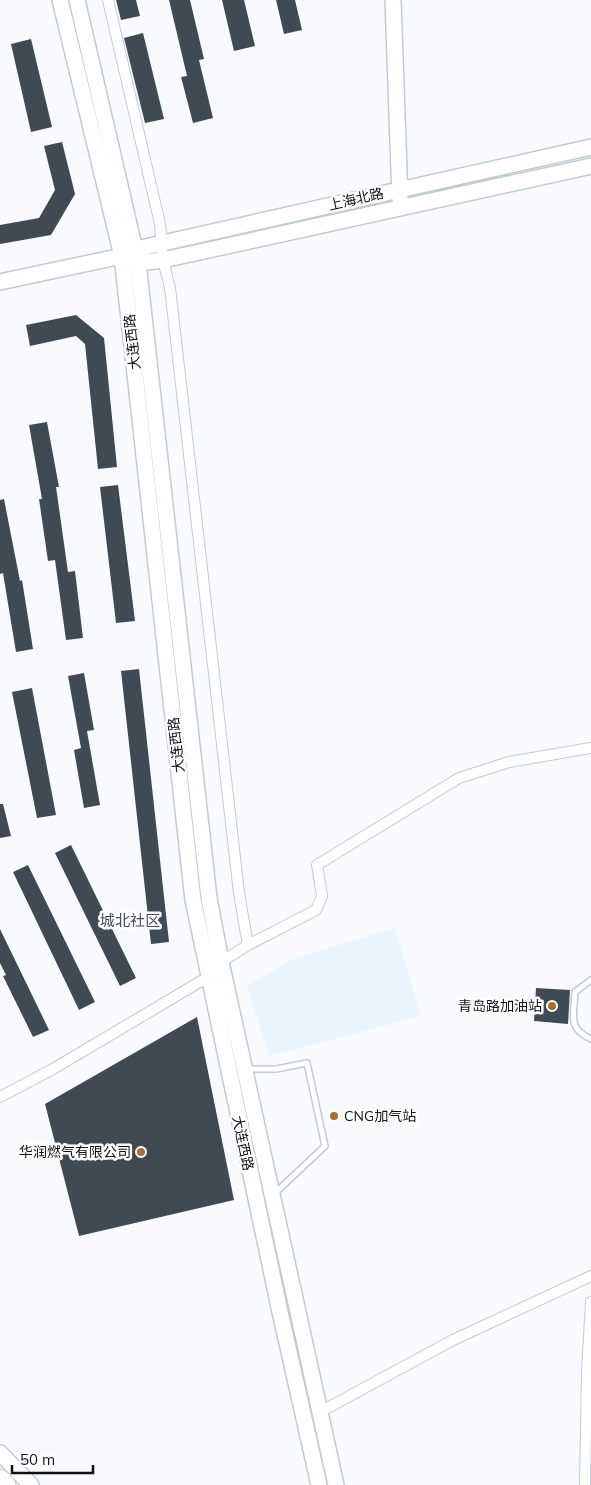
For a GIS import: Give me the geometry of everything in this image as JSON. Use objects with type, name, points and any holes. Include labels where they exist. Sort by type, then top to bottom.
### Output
[{"type":"highway","points":[[0,1479],[6,1485]]},
{"type":"main road","name":"大连西路","points":[[60,0],[132,256],[193,900],[208,977],[319,1485]]},
{"type":"main road","name":"大连西路","points":[[77,0],[132,256],[210,898],[221,962],[336,1485]]},
{"type":"main road","points":[[393,0],[400,208]]},
{"type":"main road","name":"上海北路","points":[[0,282],[132,256],[161,243],[591,147]]},
{"type":"main road","name":"上海北路","points":[[132,256],[163,260],[591,166]]},
{"type":"main road","points":[[0,1453],[31,1485]]},
{"type":"street","points":[[108,0],[160,224],[163,260],[170,288],[239,893],[248,945]]},
{"type":"street","points":[[221,962],[248,945],[316,910],[322,896],[318,865],[459,778],[509,762],[591,748]]},
{"type":"street","points":[[0,1096],[53,1069],[208,977]]},
{"type":"street","points":[[320,1412],[453,1340],[591,1276]]},
{"type":"street","points":[[585,1485],[587,1371],[591,1302]]},
{"type":"lane","points":[[591,980],[575,992],[573,1024],[578,1034],[591,1039]]},
{"type":"lane","points":[[244,1068],[276,1069],[307,1063],[325,1146],[272,1196]]},
{"type":"shaded area","points":[[395,928],[421,1016],[269,1056],[247,986],[293,959]]},
{"type":"building","points":[[116,0],[136,0],[140,16],[121,20]]},
{"type":"building","points":[[169,0],[190,0],[204,59],[199,60],[213,118],[193,123],[181,77],[187,76]]},
{"type":"building","points":[[222,0],[244,0],[255,46],[234,51]]},
{"type":"building","points":[[276,0],[295,0],[302,30],[284,34]]},
{"type":"building","points":[[143,33],[164,119],[145,123],[124,38]]},
{"type":"building","points":[[31,39],[52,127],[31,132],[11,44]]},
{"type":"building","points":[[62,142],[75,194],[51,235],[0,244],[0,225],[39,218],[55,190],[44,146]]},
{"type":"building","points":[[76,315],[104,338],[117,467],[98,469],[85,344],[76,336],[30,346],[26,325]]},
{"type":"building","points":[[47,422],[59,487],[56,487],[68,572],[75,571],[83,638],[66,640],[55,560],[48,561],[39,499],[42,499],[29,425]]},
{"type":"building","points":[[118,485],[135,621],[116,623],[100,487]]},
{"type":"building","points":[[4,499],[20,581],[22,580],[33,649],[16,652],[3,573],[0,574],[0,500]]},
{"type":"building","points":[[139,669],[169,942],[151,944],[121,671]]},
{"type":"building","points":[[84,673],[94,730],[87,731],[100,805],[84,808],[74,750],[81,748],[68,676]]},
{"type":"building","points":[[32,688],[56,815],[37,818],[12,692]]},
{"type":"building","points":[[0,804],[3,804],[11,836],[0,838]]},
{"type":"building","points":[[71,845],[136,978],[120,986],[55,853]]},
{"type":"building","points":[[28,865],[95,1002],[79,1010],[13,872]]},
{"type":"building","points":[[0,929],[49,1030],[33,1037],[3,976],[6,975],[0,963]]},
{"type":"building","name":"青岛路加油站","points":[[536,988],[570,990],[568,1024],[534,1021]]},
{"type":"building","name":"华润燃气有限公司","points":[[197,1017],[234,1200],[79,1236],[45,1104]]},
{"type":"place","name":"青岛路加油站","points":[[552,1006]]},
{"type":"place","name":"CNG加气站","points":[[334,1116]]},
{"type":"place","name":"华润燃气有限公司","points":[[141,1152]]},
{"type":"district","name":"城北社区","points":[[130,920]]}]
